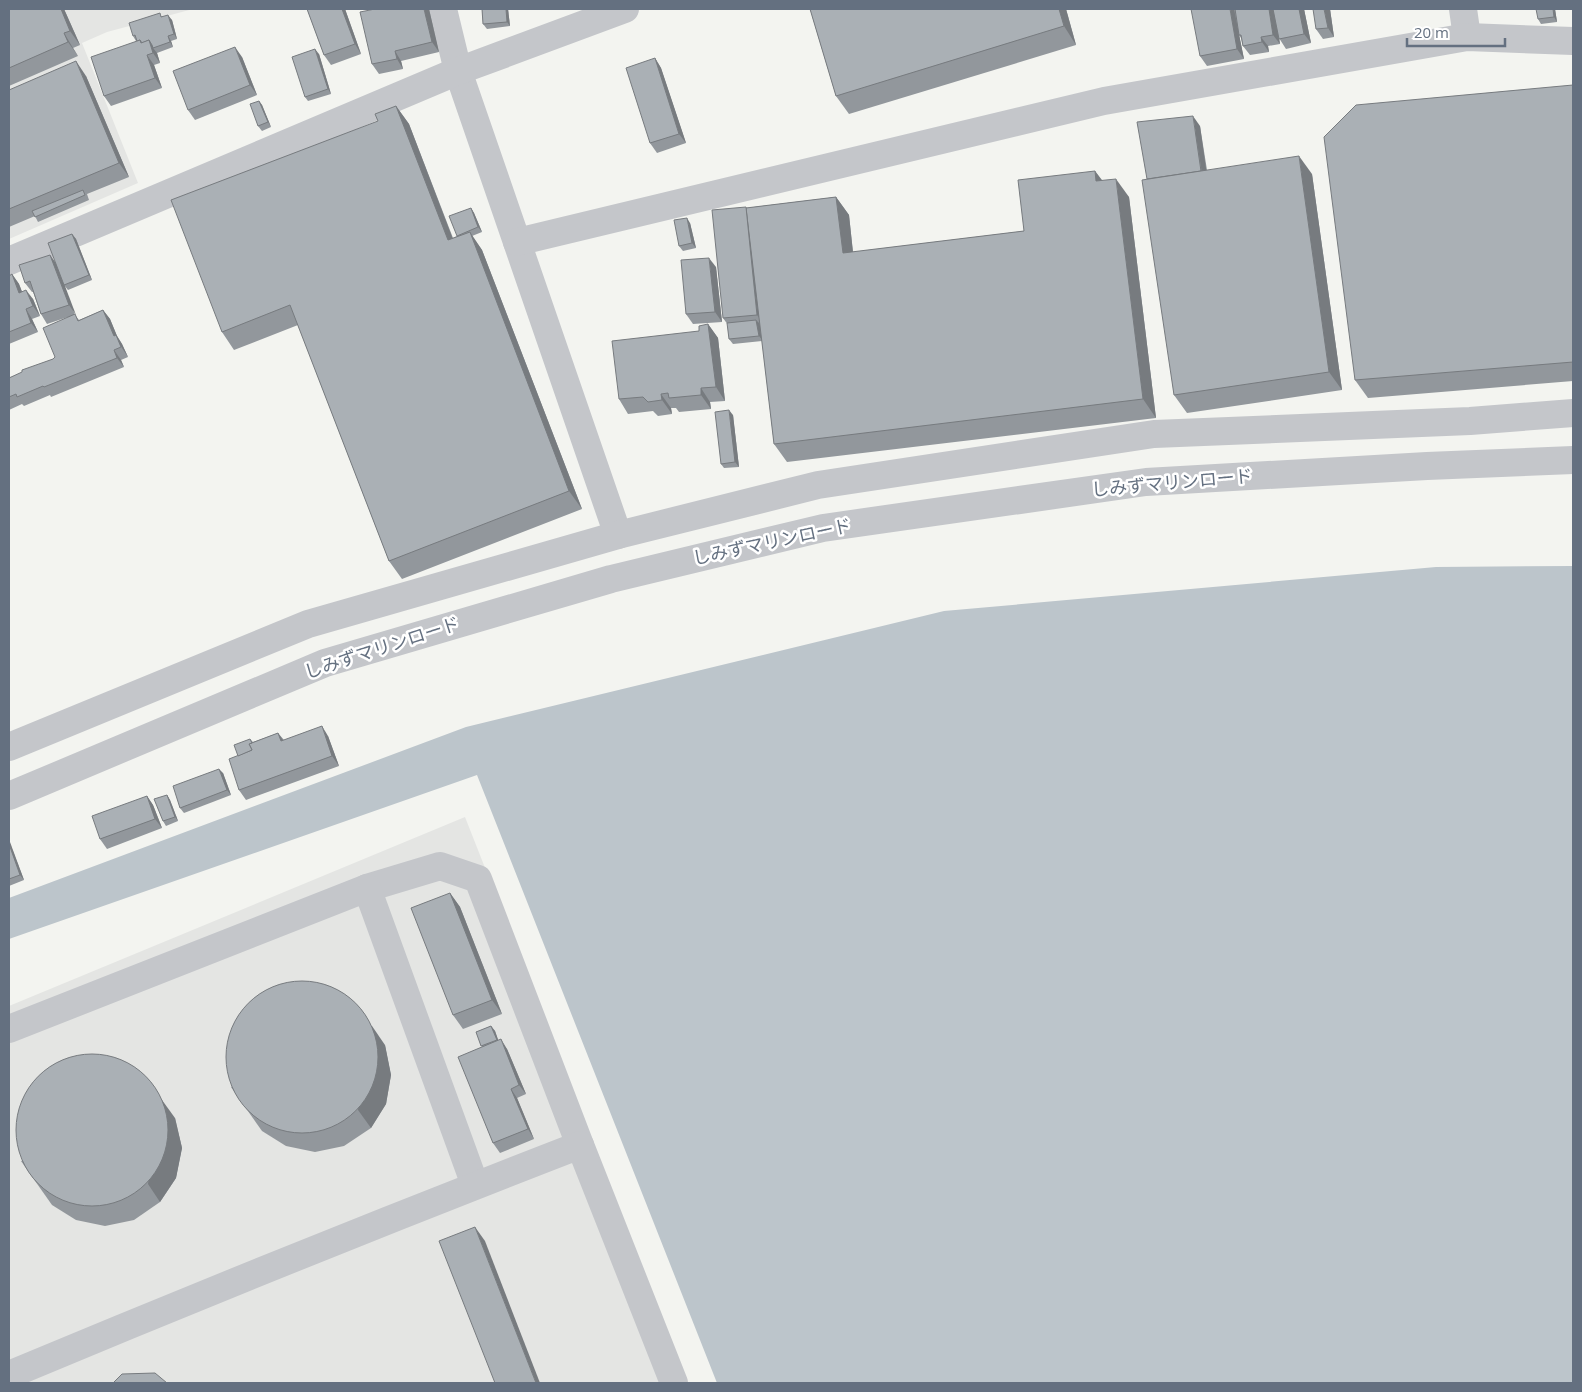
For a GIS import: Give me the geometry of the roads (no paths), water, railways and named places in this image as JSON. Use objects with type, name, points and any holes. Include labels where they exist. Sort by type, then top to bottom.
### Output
[{"type":"street","points":[[443,9],[458,71],[618,535]]},
{"type":"street","points":[[9,261],[458,71],[625,9]]},
{"type":"street","points":[[1463,9],[1467,37]]},
{"type":"street","points":[[517,242],[1104,101],[1467,37],[1573,40]]},
{"type":"street","points":[[9,748],[308,624],[618,535],[818,485],[1154,434],[1470,421],[1573,412]]},
{"type":"street","name":"しみずマリンロード","points":[[9,796],[325,663],[611,579],[823,528],[1146,482],[1427,466],[1573,460]]},
{"type":"street","points":[[9,1030],[367,888],[440,866],[478,879],[674,1383]]},
{"type":"street","points":[[367,888],[475,1185]]},
{"type":"street","points":[[9,1375],[475,1185],[580,1145]]}]
